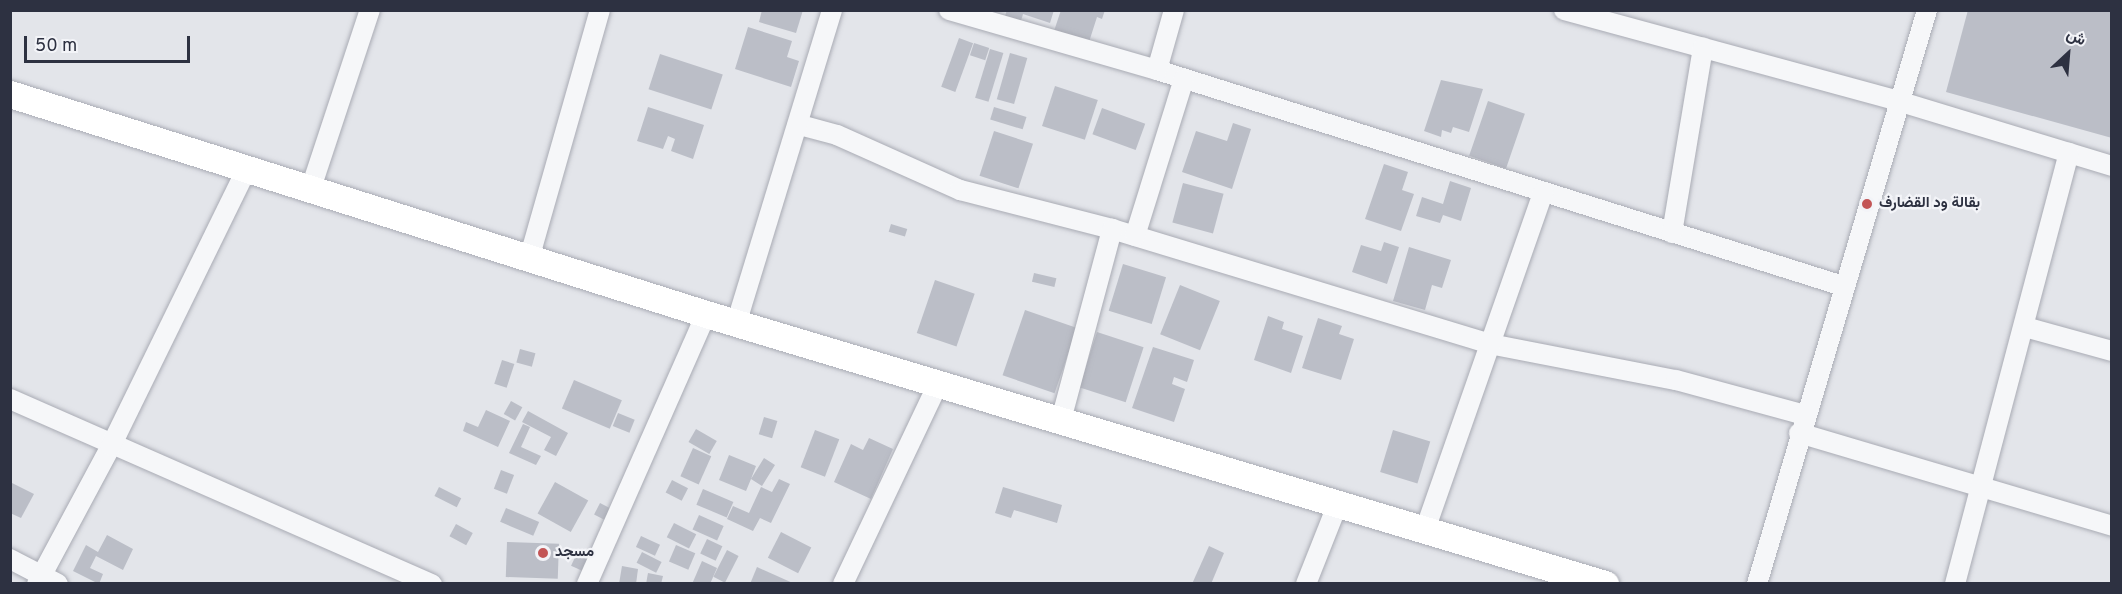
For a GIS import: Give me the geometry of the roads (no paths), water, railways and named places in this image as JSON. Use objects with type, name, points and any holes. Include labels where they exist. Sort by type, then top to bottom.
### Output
[{"type":"street","points":[[529,259],[600,10]]},
{"type":"street","points":[[737,321],[800,125],[832,10]]},
{"type":"street","points":[[949,10],[1157,70],[1843,286]]},
{"type":"street","points":[[1157,70],[1174,10]]},
{"type":"street","points":[[1564,10],[1599,15],[1703,48],[1898,101],[2112,166]]},
{"type":"street","points":[[1757,584],[1802,424],[1927,10]]},
{"type":"street","points":[[310,191],[369,11]]},
{"type":"street","points":[[1672,233],[1703,48]]},
{"type":"street","points":[[1135,236],[1184,79]]},
{"type":"street","points":[[10,94],[246,171],[706,314],[737,321],[938,384],[1426,527],[1605,584]]},
{"type":"street","points":[[800,125],[837,135],[960,190],[1112,229],[1490,344],[1676,380],[1983,489],[2112,526]]},
{"type":"street","points":[[1955,584],[1983,489],[2069,153]]},
{"type":"street","points":[[10,559],[46,581],[246,171]]},
{"type":"street","points":[[1426,527],[1543,192]]},
{"type":"street","points":[[1060,420],[1112,229]]},
{"type":"street","points":[[587,584],[706,314]]},
{"type":"street","points":[[2025,327],[2112,351]]},
{"type":"street","points":[[843,584],[938,384]]},
{"type":"street","points":[[10,399],[111,446],[432,584]]},
{"type":"street","points":[[1306,584],[1338,503]]},
{"type":"place","name":"بقالة ود القضارف","points":[[1867,204]]},
{"type":"place","name":"مسجد","points":[[543,553]]}]
